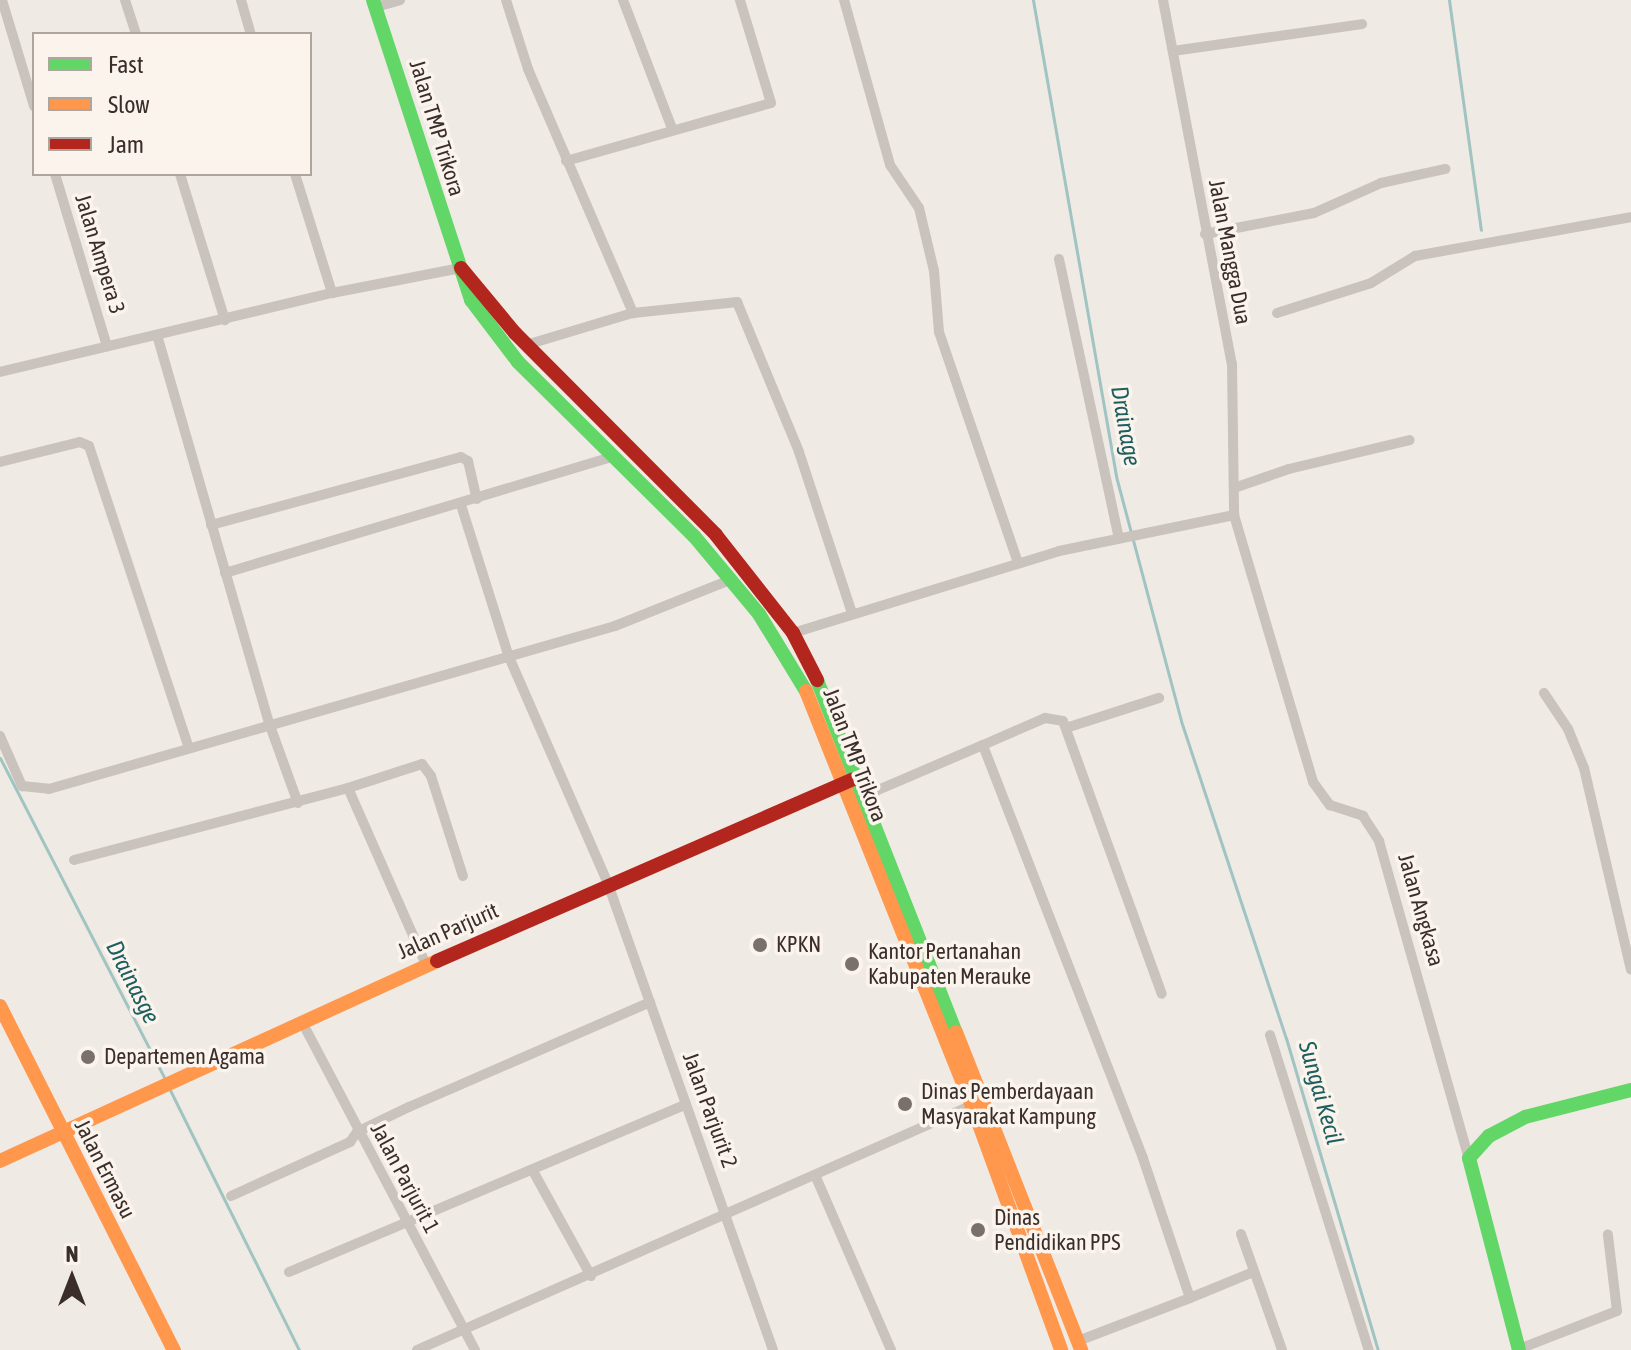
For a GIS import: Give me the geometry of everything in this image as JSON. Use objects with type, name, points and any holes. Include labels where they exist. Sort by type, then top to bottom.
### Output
[{"type":"main road","name":"Jalan TMP Trikora","points":[[375,4],[461,268],[467,295],[493,332],[694,536],[730,580],[779,643],[804,686],[850,780],[864,796],[979,1102],[1061,1350]]},
{"type":"main road","name":"Jalan TMP Trikora","points":[[461,268],[526,345],[716,535],[793,633],[979,1102],[1080,1346]]},
{"type":"main road","name":"Jalan Parjurit","points":[[0,1161],[426,965],[850,780]]},
{"type":"main road","name":"Jalan Ermasu","points":[[0,1006],[174,1350]]},
{"type":"main road","points":[[1469,1158],[1489,1136],[1525,1117],[1631,1090]]},
{"type":"main road","name":"Jalan Angkasa","points":[[1469,1158],[1519,1350]]},
{"type":"street","points":[[2,0],[32,99]]},
{"type":"street","points":[[125,0],[135,32]]},
{"type":"street","points":[[241,0],[250,32]]},
{"type":"street","points":[[375,4],[400,0]]},
{"type":"street","points":[[506,0],[566,161],[633,313]]},
{"type":"street","points":[[623,0],[672,128]]},
{"type":"street","points":[[566,161],[672,128],[771,103],[740,0]]},
{"type":"street","points":[[844,0],[890,165],[919,208],[925,229],[939,332],[1018,563]]},
{"type":"street","name":"Jalan Mangga Dua","points":[[1163,0],[1232,364],[1234,515]]},
{"type":"street","points":[[1173,51],[1362,24]]},
{"type":"street","points":[[1205,234],[1314,213],[1381,183],[1445,169]]},
{"type":"street","name":"Jalan Ampera 3","points":[[56,176],[107,346]]},
{"type":"street","points":[[181,176],[225,320]]},
{"type":"street","points":[[296,176],[332,293]]},
{"type":"street","points":[[1277,313],[1371,283],[1415,256],[1631,217]]},
{"type":"street","points":[[1059,259],[1123,537]]},
{"type":"street","points":[[1,368],[225,320],[332,293],[461,268]]},
{"type":"street","points":[[526,345],[633,313],[726,300],[742,308],[799,452],[852,613]]},
{"type":"street","points":[[157,335],[269,723],[298,803]]},
{"type":"street","points":[[1234,488],[1289,469],[1410,440]]},
{"type":"street","points":[[0,462],[80,442],[89,446],[188,746]]},
{"type":"street","points":[[225,573],[461,505],[632,451]]},
{"type":"street","points":[[211,525],[461,457],[468,461],[477,499]]},
{"type":"street","name":"Jalan Parjurit 2","points":[[461,505],[509,657],[608,884],[772,1347]]},
{"type":"street","points":[[793,633],[1018,563],[1123,537],[1234,515]]},
{"type":"street","name":"Jalan Angkasa","points":[[1234,515],[1313,782],[1330,805],[1363,816],[1379,841],[1469,1158]]},
{"type":"street","points":[[0,736],[22,786],[36,790],[646,616],[730,580]]},
{"type":"street","points":[[1544,693],[1568,729],[1584,768],[1631,970]]},
{"type":"street","points":[[1066,728],[1159,698]]},
{"type":"street","points":[[864,796],[1055,716],[1066,728],[1162,994]]},
{"type":"street","points":[[983,745],[1143,1158],[1190,1298]]},
{"type":"street","points":[[74,860],[298,803],[422,764],[431,776],[463,876]]},
{"type":"street","points":[[348,788],[426,965]]},
{"type":"street","points":[[231,1196],[350,1142],[357,1132],[650,1002]]},
{"type":"street","name":"Jalan Parjurit 1","points":[[302,1022],[357,1132],[475,1350]]},
{"type":"street","points":[[1270,1035],[1369,1350]]},
{"type":"street","points":[[417,1350],[591,1276],[979,1102]]},
{"type":"street","points":[[289,1272],[407,1226],[686,1104]]},
{"type":"street","points":[[533,1171],[591,1276]]},
{"type":"street","points":[[815,1175],[891,1350]]},
{"type":"street","points":[[1241,1234],[1251,1273],[1282,1350]]},
{"type":"street","points":[[1519,1350],[1617,1311],[1608,1235]]},
{"type":"street","points":[[1080,1346],[1251,1273]]},
{"type":"street","points":[[758,1350],[772,1347]]},
{"type":"waterway","name":"Drainage","points":[[1033,0],[1117,480],[1181,721],[1286,1038],[1378,1350]]},
{"type":"waterway","points":[[1449,0],[1481,230]]},
{"type":"waterway","name":"Drainasge","points":[[0,758],[166,1081]]},
{"type":"waterway","name":"Drainasge","points":[[169,1088],[299,1350]]},
{"type":"traffic: fast","points":[[373,0],[471,300],[518,362],[694,536],[759,614],[806,691]]},
{"type":"traffic: fast","points":[[817,680],[956,1032]]},
{"type":"traffic: fast","points":[[1519,1350],[1469,1158],[1489,1136],[1525,1117],[1631,1090]]},
{"type":"traffic: slow","points":[[806,691],[972,1105],[1061,1350]]},
{"type":"traffic: slow","points":[[0,1161],[437,961]]},
{"type":"traffic: slow","points":[[0,1006],[174,1350]]},
{"type":"traffic: slow","points":[[956,1032],[1081,1350]]},
{"type":"traffic: jam","points":[[461,268],[515,333],[716,535],[793,633],[817,680]]},
{"type":"traffic: jam","points":[[437,961],[852,780]]},
{"type":"place","name":"KPKN","points":[[760,945]]},
{"type":"place","name":"Kantor Pertanahan Kabupaten Merauke","points":[[852,964]]},
{"type":"place","name":"Departemen Agama","points":[[88,1057]]},
{"type":"place","name":"Dinas Pemberdayaan Masyarakat Kampung","points":[[905,1104]]},
{"type":"place","name":"Dinas Pendidikan PPS","points":[[978,1230]]},
{"type":"water label","name":"Sungai Kecil","points":[[1321,1093]]}]
